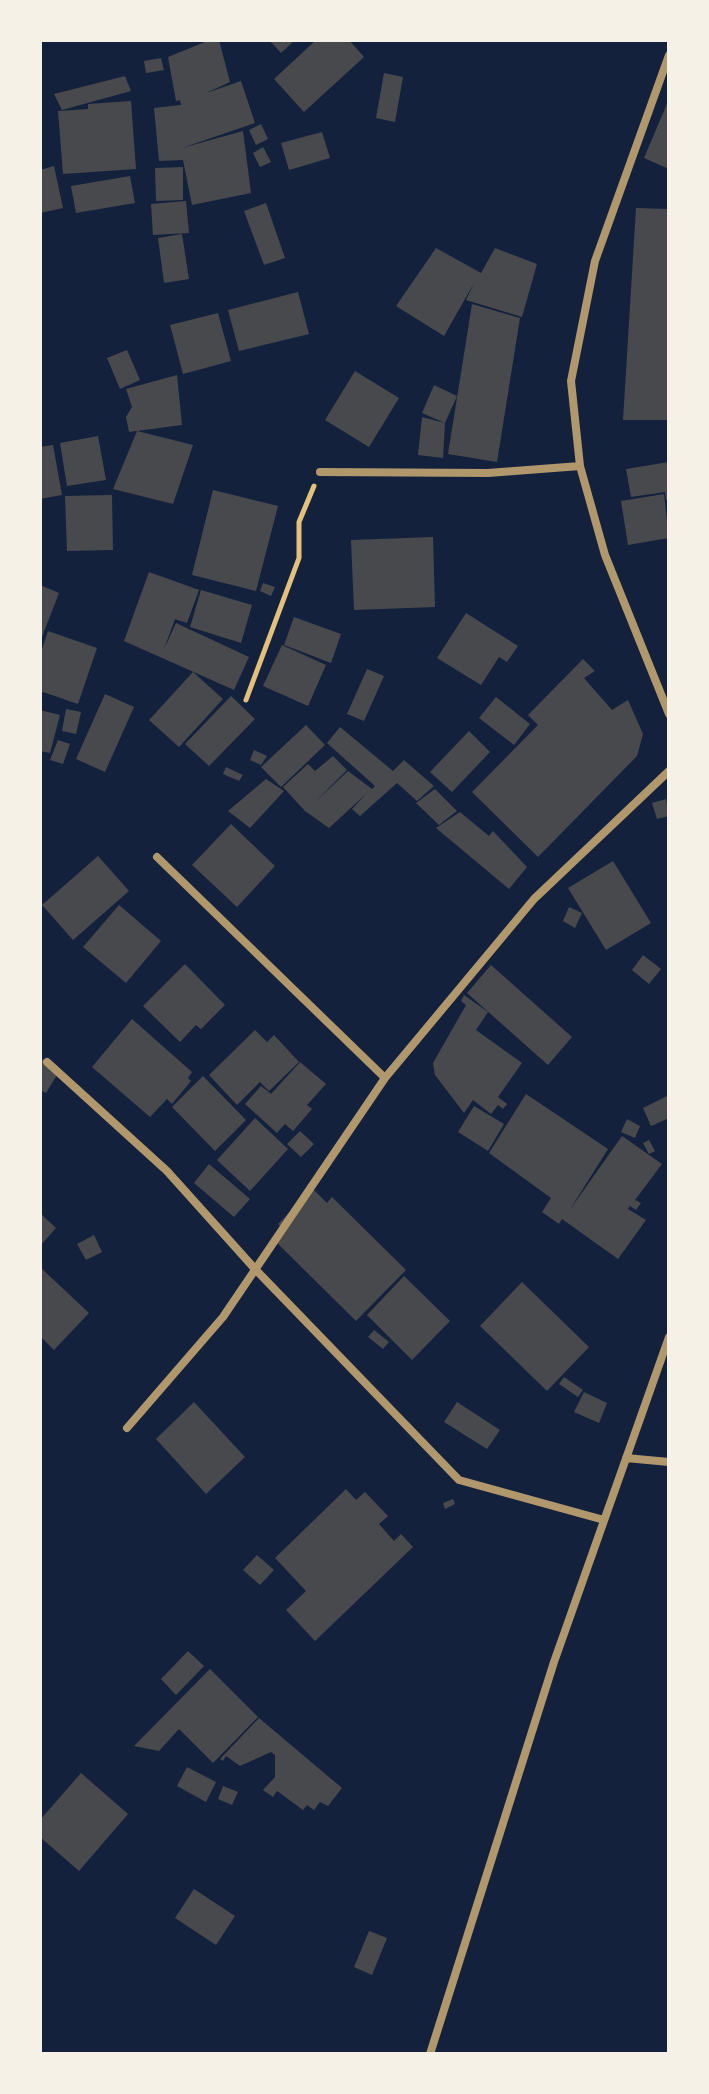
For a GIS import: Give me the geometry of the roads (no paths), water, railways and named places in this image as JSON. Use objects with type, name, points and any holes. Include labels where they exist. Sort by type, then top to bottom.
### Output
[{"type":"street","points":[[669,55],[595,261],[571,381],[580,466],[605,555],[669,714]]},
{"type":"street","points":[[320,472],[488,473],[580,466]]},
{"type":"street","points":[[127,1428],[223,1317],[385,1078],[534,899],[669,771]]},
{"type":"street","points":[[157,857],[385,1078]]},
{"type":"street","points":[[47,1062],[167,1171],[255,1269],[459,1480],[604,1520]]},
{"type":"street","points":[[430,2054],[550,1677],[669,1337]]},
{"type":"street","points":[[626,1458],[669,1462]]}]
